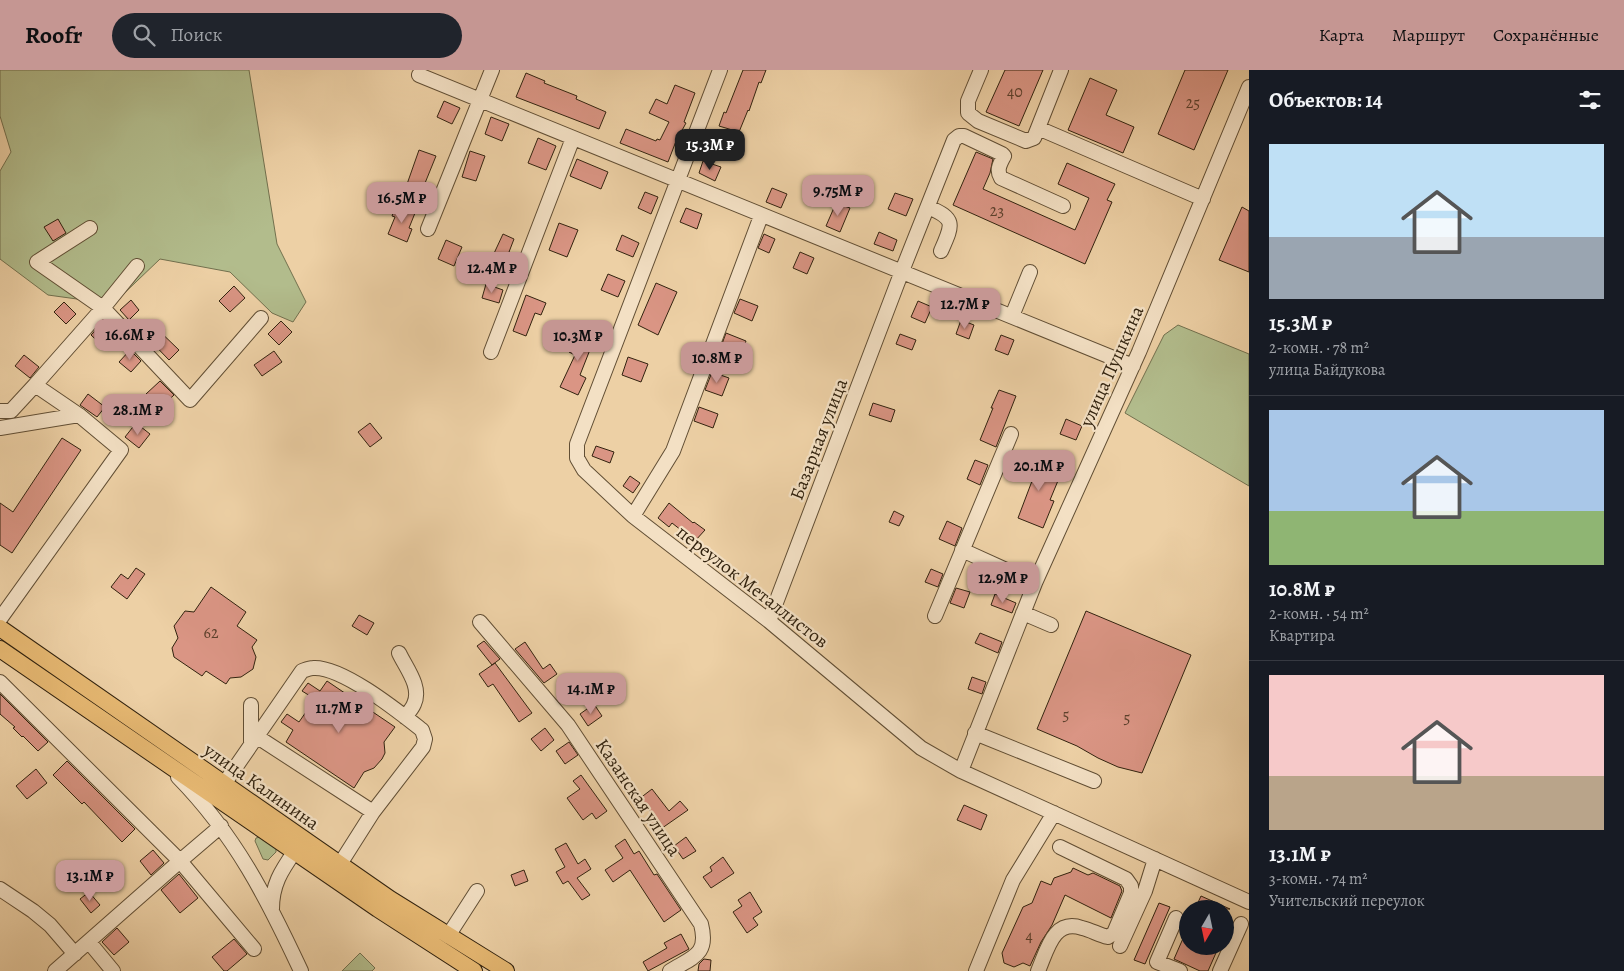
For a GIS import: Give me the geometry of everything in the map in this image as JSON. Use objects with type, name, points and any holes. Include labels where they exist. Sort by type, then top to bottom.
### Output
[{"type":"main road","name":"улица Калинина","points":[[0,628],[224,784],[378,909],[474,971]]},
{"type":"main road","name":"улица Калинина","points":[[0,649],[164,762],[299,845],[340,864],[390,899],[506,971]]},
{"type":"street","points":[[428,229],[492,70]]},
{"type":"street","points":[[679,181],[720,70]]},
{"type":"street","points":[[981,70],[968,101],[968,113],[978,121],[1026,141],[1034,138],[1061,70]]},
{"type":"street","points":[[419,75],[1133,366]]},
{"type":"street","name":"улица Пушкина","points":[[961,771],[1035,584],[1133,366],[1249,87]]},
{"type":"street","points":[[1038,128],[1203,199]]},
{"type":"street","name":"Базарная улица","points":[[769,621],[902,271],[954,140],[959,136],[964,136],[1002,154],[1004,156],[998,168],[1000,178],[1063,206]]},
{"type":"street","points":[[491,352],[572,138]]},
{"type":"street","name":"переулок Металлистов","points":[[679,181],[577,444],[577,458],[584,470],[633,516],[769,621],[921,748],[961,771],[1249,902]]},
{"type":"street","points":[[928,207],[943,214],[948,219],[950,226],[941,251]]},
{"type":"street","points":[[633,516],[673,451],[761,216]]},
{"type":"street","points":[[90,228],[37,262],[103,308],[190,400],[261,318]]},
{"type":"street","points":[[0,411],[11,411],[103,308],[137,266]]},
{"type":"street","points":[[1012,316],[1030,272]]},
{"type":"street","points":[[0,619],[121,450],[79,415],[35,385]]},
{"type":"street","points":[[0,428],[79,415]]},
{"type":"street","points":[[935,616],[1010,434]]},
{"type":"street","points":[[962,550],[1035,584]]},
{"type":"street","points":[[1023,613],[1050,625]]},
{"type":"street","name":"Казанская улица","points":[[480,622],[568,725],[701,924],[705,937],[698,955],[670,971]]},
{"type":"street","points":[[399,653],[417,688],[414,704],[405,717]]},
{"type":"street","points":[[224,784],[302,671],[313,668],[329,671],[358,685],[405,717],[422,730],[425,739],[423,747],[373,812],[340,864]]},
{"type":"street","points":[[0,682],[180,861],[254,949]]},
{"type":"street","points":[[251,705],[254,739]]},
{"type":"street","points":[[975,733],[1094,781]]},
{"type":"street","points":[[254,739],[373,812]]},
{"type":"street","points":[[164,762],[188,786],[221,826],[251,870],[302,971]]},
{"type":"street","points":[[976,971],[1013,880],[1054,813]]},
{"type":"street","points":[[55,971],[221,826]]},
{"type":"street","points":[[272,909],[272,897],[281,871],[299,845]]},
{"type":"street","points":[[1038,971],[1055,933],[1061,928],[1070,925],[1081,927],[1108,937],[1114,933],[1131,893],[1131,886],[1126,879],[1060,847]]},
{"type":"street","points":[[1120,946],[1145,891],[1155,859]]},
{"type":"street","points":[[251,870],[267,875],[281,871]]},
{"type":"street","points":[[0,889],[50,925],[74,954]]},
{"type":"street","points":[[448,936],[477,891]]},
{"type":"street","points":[[1176,918],[1157,962],[1180,971]]},
{"type":"street","points":[[1220,971],[1241,924]]},
{"type":"street","points":[[89,942],[112,971]]},
{"type":"green space","points":[[0,70],[249,70],[277,244],[306,302],[293,322],[272,313],[230,272],[160,259],[113,304],[48,295],[0,259],[0,171],[11,152],[0,116]]},
{"type":"green space","points":[[1178,325],[1249,354],[1249,486],[1125,413],[1164,335]]},
{"type":"green space","points":[[260,837],[276,848],[276,852],[268,860],[263,859],[255,841],[256,838]]},
{"type":"green space","points":[[360,953],[375,968],[372,971],[342,971]]},
{"type":"building","points":[[743,70],[766,70],[761,83],[759,82],[739,132],[719,126]]},
{"type":"building","points":[[1005,70],[1043,70],[1019,126],[986,112]]},
{"type":"building","points":[[1185,70],[1228,70],[1194,150],[1158,134]]},
{"type":"building","points":[[526,73],[545,81],[544,83],[577,96],[576,99],[606,112],[599,129],[516,97]]},
{"type":"building","points":[[1090,78],[1117,90],[1106,115],[1134,127],[1123,153],[1068,130]]},
{"type":"building","points":[[675,85],[695,93],[684,122],[686,123],[678,136],[668,162],[620,143],[626,129],[656,141],[657,139],[660,140],[669,122],[649,113],[656,99],[667,104]]},
{"type":"building","points":[[444,101],[460,108],[452,124],[437,117]]},
{"type":"building","points":[[491,117],[509,124],[502,141],[485,134]]},
{"type":"building","points":[[538,138],[556,146],[546,170],[528,163]]},
{"type":"building","points":[[419,150],[436,156],[421,193],[406,187]]},
{"type":"building","points":[[470,151],[485,156],[476,181],[462,177]]},
{"type":"building","points":[[976,152],[993,159],[990,173],[983,189],[1075,230],[1089,198],[1058,184],[1067,163],[1115,184],[1107,200],[1112,202],[1085,264],[953,205]]},
{"type":"building","points":[[577,159],[608,172],[601,189],[570,176]]},
{"type":"building","points":[[703,161],[721,167],[715,181],[699,173]]},
{"type":"building","points":[[772,188],[787,194],[781,208],[766,202]]},
{"type":"building","points":[[645,192],[658,197],[651,214],[638,208]]},
{"type":"building","points":[[895,193],[913,199],[906,216],[888,209]]},
{"type":"building","points":[[836,203],[850,208],[840,232],[826,226]]},
{"type":"building","points":[[396,205],[415,213],[409,228],[412,229],[407,242],[388,234],[395,217],[392,216]]},
{"type":"building","points":[[1242,207],[1249,211],[1249,272],[1219,260]]},
{"type":"building","points":[[686,208],[702,214],[697,229],[680,222]]},
{"type":"building","points":[[58,219],[66,233],[53,241],[44,227]]},
{"type":"building","points":[[559,223],[578,230],[567,257],[549,250]]},
{"type":"building","points":[[879,232],[897,240],[893,251],[874,244]]},
{"type":"building","points":[[503,234],[514,239],[509,252],[518,256],[511,271],[490,262]]},
{"type":"building","points":[[764,234],[775,239],[769,253],[758,248]]},
{"type":"building","points":[[622,235],[639,243],[633,257],[616,250]]},
{"type":"building","points":[[446,240],[462,247],[454,266],[438,259]]},
{"type":"building","points":[[800,252],[814,258],[807,274],[793,268]]},
{"type":"building","points":[[608,274],[625,281],[618,297],[601,290]]},
{"type":"building","points":[[656,283],[677,292],[658,335],[638,325]]},
{"type":"building","points":[[486,284],[503,290],[499,303],[482,298]]},
{"type":"building","points":[[234,286],[245,298],[230,312],[219,301]]},
{"type":"building","points":[[526,295],[546,303],[541,315],[535,313],[526,336],[513,331]]},
{"type":"building","points":[[740,299],[758,306],[752,321],[734,313]]},
{"type":"building","points":[[131,300],[139,310],[129,320],[120,310]]},
{"type":"building","points":[[918,301],[932,307],[925,323],[911,317]]},
{"type":"building","points":[[64,302],[76,314],[66,324],[54,312]]},
{"type":"building","points":[[961,320],[974,325],[969,339],[956,334]]},
{"type":"building","points":[[281,321],[292,332],[279,345],[268,334]]},
{"type":"building","points":[[102,323],[115,335],[104,347],[91,335]]},
{"type":"building","points":[[151,323],[179,350],[169,360],[142,332]]},
{"type":"building","points":[[577,330],[595,337],[580,375],[586,378],[578,395],[560,387],[575,355],[569,352]]},
{"type":"building","points":[[726,333],[746,341],[739,360],[719,352]]},
{"type":"building","points":[[900,334],[916,340],[912,350],[896,344]]},
{"type":"building","points":[[1001,335],[1014,340],[1008,355],[995,350]]},
{"type":"building","points":[[130,350],[141,361],[131,372],[119,362]]},
{"type":"building","points":[[274,351],[282,362],[262,376],[254,365]]},
{"type":"building","points":[[24,355],[39,367],[30,378],[15,366]]},
{"type":"building","points":[[628,357],[648,364],[641,382],[622,375]]},
{"type":"building","points":[[712,372],[729,378],[722,396],[705,390]]},
{"type":"building","points":[[160,381],[174,395],[160,408],[146,394]]},
{"type":"building","points":[[999,390],[1016,396],[996,447],[980,440]]},
{"type":"building","points":[[88,394],[105,407],[97,417],[80,405]]},
{"type":"building","points":[[873,403],[895,410],[891,422],[869,415]]},
{"type":"building","points":[[699,407],[718,414],[713,428],[694,421]]},
{"type":"building","points":[[1066,419],[1082,426],[1076,440],[1060,434]]},
{"type":"building","points":[[136,423],[150,434],[139,448],[125,437]]},
{"type":"building","points":[[370,423],[382,438],[370,447],[358,432]]},
{"type":"building","points":[[62,438],[81,450],[12,553],[0,545],[0,503],[13,512]]},
{"type":"building","points":[[596,446],[614,452],[610,463],[592,456]]},
{"type":"building","points":[[1029,457],[1062,471],[1050,500],[1054,501],[1043,528],[1018,518],[1032,481],[1021,476]]},
{"type":"building","points":[[975,460],[988,465],[980,485],[967,479]]},
{"type":"building","points":[[630,476],[640,483],[633,493],[623,486]]},
{"type":"building","points":[[669,503],[693,523],[705,530],[695,541],[672,523],[669,527],[658,518]]},
{"type":"building","points":[[894,511],[904,516],[899,526],[889,522]]},
{"type":"building","points":[[947,521],[962,528],[955,546],[939,539]]},
{"type":"building","points":[[136,568],[145,574],[127,599],[111,587],[121,574],[128,579]]},
{"type":"building","points":[[931,569],[943,574],[938,587],[925,582]]},
{"type":"building","points":[[211,587],[246,612],[237,626],[257,640],[252,647],[256,657],[253,669],[241,677],[230,678],[226,684],[206,671],[202,676],[174,657],[172,648],[178,638],[174,626],[185,611],[194,612]]},
{"type":"building","points":[[956,588],[970,592],[964,608],[950,603]]},
{"type":"building","points":[[995,594],[1016,603],[1012,613],[991,605]]},
{"type":"building","points":[[1086,611],[1191,655],[1142,773],[1118,767],[1077,746],[1037,729]]},
{"type":"building","points":[[359,615],[374,623],[367,635],[352,626]]},
{"type":"building","points":[[980,633],[1002,642],[998,653],[975,643]]},
{"type":"building","points":[[484,641],[500,659],[492,665],[477,646]]},
{"type":"building","points":[[525,642],[543,669],[550,664],[557,674],[544,683],[515,649]]},
{"type":"building","points":[[495,663],[532,713],[519,722],[493,684],[488,687],[479,674]]},
{"type":"building","points":[[972,677],[986,682],[982,694],[968,689]]},
{"type":"building","points":[[327,681],[395,727],[384,742],[385,753],[382,759],[374,768],[364,772],[354,788],[286,742],[293,730],[281,722],[287,714],[299,722],[315,699],[302,691],[308,683],[320,691]]},
{"type":"building","points":[[0,694],[48,742],[38,751],[0,714]]},
{"type":"building","points":[[594,704],[602,716],[588,726],[580,714]]},
{"type":"building","points":[[545,728],[554,740],[541,751],[531,739]]},
{"type":"building","points":[[569,742],[578,755],[565,764],[556,751]]},
{"type":"building","points":[[67,761],[135,829],[122,842],[84,802],[82,804],[53,775]]},
{"type":"building","points":[[36,769],[47,783],[27,799],[16,786]]},
{"type":"building","points":[[581,775],[607,811],[596,819],[592,813],[583,820],[567,798],[580,789],[573,781]]},
{"type":"building","points":[[652,789],[669,811],[680,801],[688,810],[655,833],[645,819],[652,814],[639,799]]},
{"type":"building","points":[[964,805],[987,815],[981,830],[957,820]]},
{"type":"building","points":[[686,837],[696,851],[683,859],[674,846]]},
{"type":"building","points":[[625,839],[634,854],[639,851],[654,875],[657,874],[681,910],[664,922],[630,870],[613,882],[605,870],[623,858],[615,846]]},
{"type":"building","points":[[566,843],[578,864],[585,859],[591,869],[577,878],[590,895],[582,900],[568,881],[563,884],[556,872],[565,867],[555,849]]},
{"type":"building","points":[[153,850],[164,863],[151,875],[140,861]]},
{"type":"building","points":[[723,857],[734,873],[711,888],[703,877],[712,871],[710,867]]},
{"type":"building","points":[[1073,868],[1088,875],[1093,873],[1120,886],[1122,891],[1111,918],[1065,895],[1052,925],[1041,942],[1030,966],[1023,963],[1014,967],[1004,963],[1002,953],[1023,907],[1032,903],[1041,881],[1051,885],[1054,878],[1071,872]]},
{"type":"building","points":[[524,870],[528,881],[515,886],[511,875]]},
{"type":"building","points":[[179,874],[198,898],[180,913],[161,890]]},
{"type":"building","points":[[89,892],[100,905],[91,913],[80,899]]},
{"type":"building","points":[[750,892],[762,912],[753,918],[758,925],[747,933],[733,912],[742,906],[738,900]]},
{"type":"building","points":[[1201,896],[1210,900],[1199,900]]},
{"type":"building","points":[[1159,903],[1170,907],[1145,964],[1134,960]]},
{"type":"building","points":[[117,928],[129,942],[114,955],[102,942]]},
{"type":"building","points":[[681,934],[689,949],[648,971],[643,962],[667,948],[664,943]]},
{"type":"building","points":[[234,939],[247,954],[227,971],[224,971],[212,957]]},
{"type":"building","points":[[1179,948],[1179,955],[1215,955],[1208,971],[1200,971],[1174,959]]},
{"type":"building","points":[[704,959],[711,960],[710,971],[698,971],[699,964]]}]
